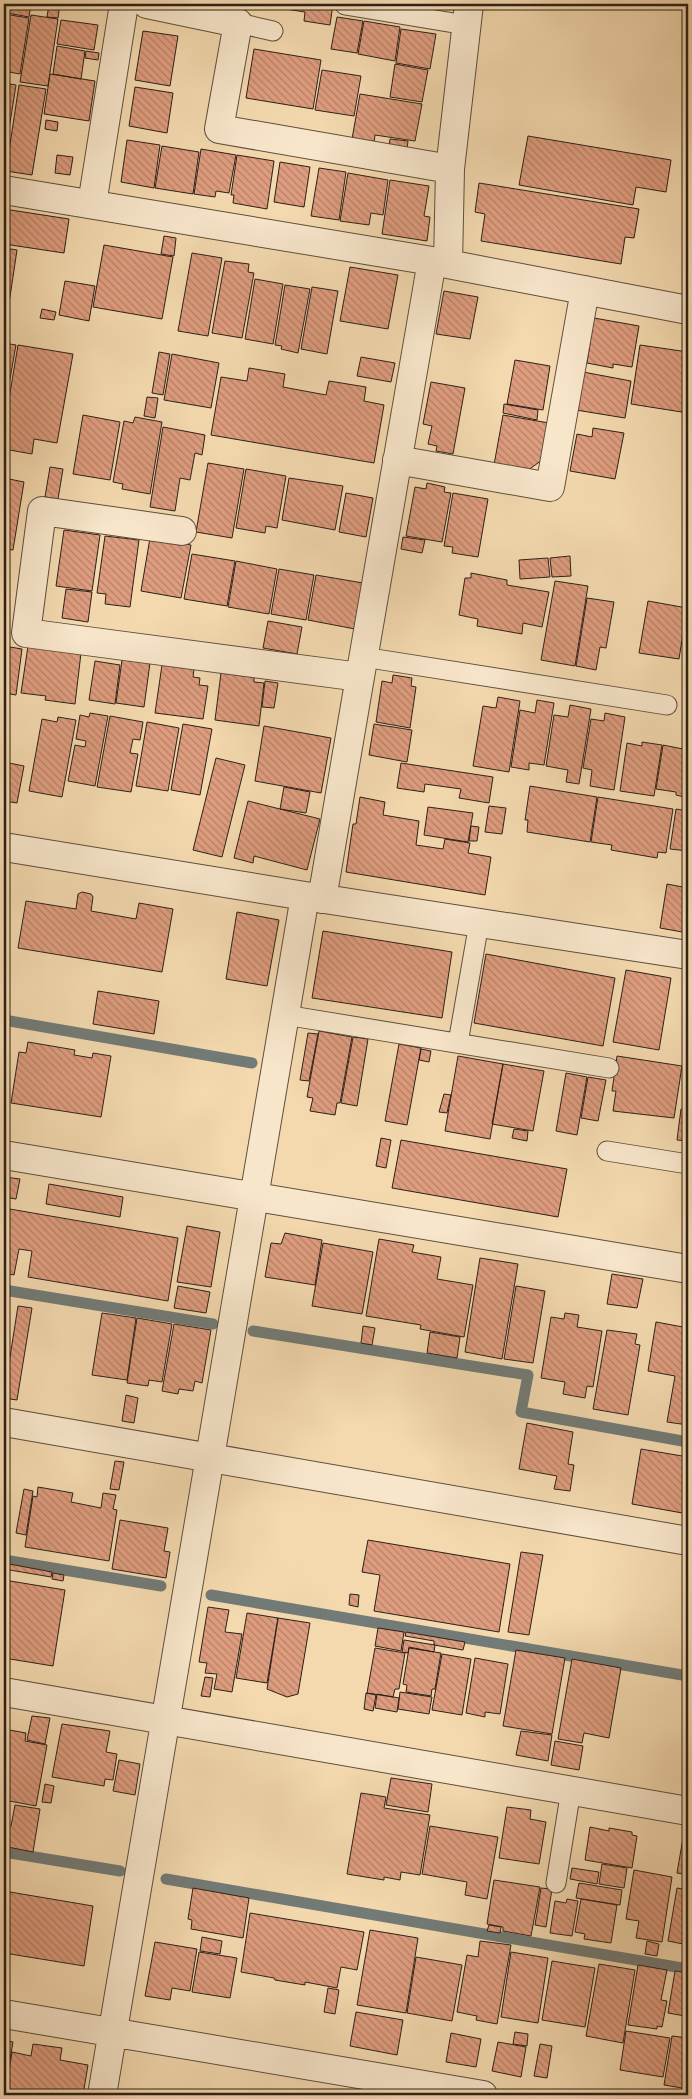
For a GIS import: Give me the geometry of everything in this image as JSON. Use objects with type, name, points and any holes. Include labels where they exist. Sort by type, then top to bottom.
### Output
[{"type":"street","points":[[92,204],[124,4]]},
{"type":"street","points":[[147,4],[238,23],[219,129],[450,169]]},
{"type":"street","points":[[102,2095],[285,1015],[313,898],[362,667],[398,460],[440,262],[467,14]]},
{"type":"street","points":[[4,190],[440,262],[688,310]]},
{"type":"street","points":[[398,460],[550,487],[584,290]]},
{"type":"street","points":[[182,531],[42,510],[26,632],[362,667]]},
{"type":"street","points":[[4,847],[313,898],[688,955]]},
{"type":"street","points":[[4,1155],[688,1269]]},
{"type":"street","points":[[4,1422],[688,1541]]},
{"type":"street","points":[[4,1692],[688,1811]]},
{"type":"street","points":[[4,2014],[483,2095]]},
{"type":"lane","points":[[345,5],[467,14]]},
{"type":"lane","points":[[238,23],[272,31]]},
{"type":"lane","points":[[362,667],[667,705]]},
{"type":"lane","points":[[458,1043],[479,922]]},
{"type":"lane","points":[[285,1015],[609,1068]]},
{"type":"lane","points":[[607,1152],[688,1164]]},
{"type":"lane","points":[[556,1883],[571,1790]]},
{"type":"building","points":[[9,4],[31,4],[29,17],[7,13]]},
{"type":"building","points":[[49,4],[60,4],[58,18],[47,17]]},
{"type":"building","points":[[279,4],[333,4],[330,25],[304,21],[305,12],[279,8]]},
{"type":"building","points":[[4,14],[29,18],[20,74],[4,71]]},
{"type":"building","points":[[31,15],[58,19],[48,86],[20,82]]},
{"type":"building","points":[[337,17],[363,21],[357,53],[331,49]]},
{"type":"building","points":[[61,20],[98,25],[94,50],[57,44]]},
{"type":"building","points":[[364,21],[400,27],[395,61],[358,54]]},
{"type":"building","points":[[401,29],[436,34],[430,69],[396,63]]},
{"type":"building","points":[[143,31],[178,36],[170,86],[135,80]]},
{"type":"building","points":[[57,46],[85,51],[81,79],[53,74]]},
{"type":"building","points":[[254,49],[321,60],[313,109],[246,98]]},
{"type":"building","points":[[86,51],[99,53],[98,60],[85,58]]},
{"type":"building","points":[[395,64],[428,70],[422,102],[390,97]]},
{"type":"building","points":[[322,70],[361,76],[354,116],[315,110]]},
{"type":"building","points":[[50,74],[95,81],[89,121],[44,114]]},
{"type":"building","points":[[4,83],[16,85],[6,148],[4,147]]},
{"type":"building","points":[[19,85],[46,89],[32,175],[6,171]]},
{"type":"building","points":[[135,87],[173,93],[167,133],[129,126]]},
{"type":"building","points":[[360,94],[422,104],[415,141],[375,135],[374,143],[352,139]]},
{"type":"building","points":[[46,120],[58,122],[57,131],[45,129]]},
{"type":"building","points":[[528,136],[671,160],[666,192],[636,187],[633,205],[519,185]]},
{"type":"building","points":[[390,139],[408,141],[407,149],[389,146]]},
{"type":"building","points":[[127,140],[160,145],[154,188],[121,182]]},
{"type":"building","points":[[162,146],[199,152],[193,194],[155,188]]},
{"type":"building","points":[[201,149],[236,155],[229,193],[216,191],[215,197],[194,194]]},
{"type":"building","points":[[57,155],[73,157],[70,175],[55,173]]},
{"type":"building","points":[[237,155],[274,161],[267,209],[233,203],[234,195],[231,195]]},
{"type":"building","points":[[280,162],[310,167],[304,207],[274,202]]},
{"type":"building","points":[[319,168],[346,172],[339,220],[311,216]]},
{"type":"building","points":[[348,173],[388,180],[383,215],[371,213],[369,225],[340,221]]},
{"type":"building","points":[[390,180],[429,186],[424,216],[430,217],[427,241],[382,234]]},
{"type":"building","points":[[479,183],[639,209],[634,238],[625,237],[621,264],[481,241],[485,214],[475,212]]},
{"type":"building","points":[[4,209],[69,219],[64,253],[4,244]]},
{"type":"building","points":[[164,236],[176,238],[174,256],[161,254]]},
{"type":"building","points":[[104,245],[173,257],[162,319],[93,307]]},
{"type":"building","points":[[4,248],[17,250],[8,310],[4,310]]},
{"type":"building","points":[[192,253],[222,258],[208,336],[178,331]]},
{"type":"building","points":[[225,261],[249,264],[248,272],[254,273],[242,338],[212,333]]},
{"type":"building","points":[[350,267],[398,275],[388,329],[340,321]]},
{"type":"building","points":[[255,279],[283,284],[273,344],[245,339]]},
{"type":"building","points":[[65,281],[95,286],[89,321],[59,315]]},
{"type":"building","points":[[285,285],[310,289],[298,353],[281,349],[282,346],[275,345]]},
{"type":"building","points":[[312,287],[338,291],[327,354],[301,349]]},
{"type":"building","points":[[444,291],[478,297],[470,339],[436,334]]},
{"type":"building","points":[[42,309],[56,312],[54,320],[40,318]]},
{"type":"building","points":[[594,318],[639,326],[632,367],[613,364],[613,368],[587,363]]},
{"type":"building","points":[[4,343],[16,345],[4,413]]},
{"type":"building","points":[[18,345],[73,354],[57,443],[34,439],[32,454],[4,449],[4,429]]},
{"type":"building","points":[[640,345],[688,352],[688,413],[631,404]]},
{"type":"building","points":[[159,352],[170,354],[163,395],[152,393]]},
{"type":"building","points":[[172,354],[219,363],[211,408],[164,400]]},
{"type":"building","points":[[361,357],[395,363],[391,382],[357,376]]},
{"type":"building","points":[[515,360],[550,366],[543,410],[507,404]]},
{"type":"building","points":[[249,368],[285,374],[283,387],[326,395],[329,381],[366,387],[364,401],[384,405],[374,463],[211,435],[221,377],[247,381]]},
{"type":"building","points":[[583,372],[631,381],[625,418],[576,410]]},
{"type":"building","points":[[431,382],[465,388],[453,454],[436,451],[437,446],[428,444],[432,426],[423,424]]},
{"type":"building","points":[[147,397],[158,398],[155,418],[144,416]]},
{"type":"building","points":[[504,404],[538,410],[537,420],[503,413]]},
{"type":"building","points":[[83,415],[120,422],[110,480],[73,474]]},
{"type":"building","points":[[503,415],[549,423],[542,460],[527,471],[494,465]]},
{"type":"building","points":[[135,417],[162,422],[150,494],[122,489],[123,484],[113,482],[124,421],[133,423]]},
{"type":"building","points":[[163,427],[205,435],[202,455],[195,453],[190,480],[180,478],[175,511],[150,507]]},
{"type":"building","points":[[593,428],[624,433],[615,479],[570,471],[577,434],[592,437]]},
{"type":"building","points":[[208,463],[244,469],[232,538],[196,532]]},
{"type":"building","points":[[50,467],[63,469],[58,499],[45,497]]},
{"type":"building","points":[[246,469],[286,476],[277,528],[266,526],[265,533],[236,528]]},
{"type":"building","points":[[4,478],[24,482],[13,550],[4,549]]},
{"type":"building","points":[[289,478],[343,486],[335,530],[282,520]]},
{"type":"building","points":[[427,483],[445,487],[444,492],[451,493],[442,542],[406,536],[415,487],[426,489]]},
{"type":"building","points":[[346,493],[373,498],[366,537],[339,532]]},
{"type":"building","points":[[453,493],[488,499],[478,557],[452,553],[453,547],[444,546]]},
{"type":"building","points":[[64,530],[100,535],[92,591],[56,586]]},
{"type":"building","points":[[105,536],[139,540],[130,607],[105,604],[106,594],[97,593]]},
{"type":"building","points":[[403,537],[425,540],[422,553],[401,549]]},
{"type":"building","points":[[150,538],[191,545],[181,598],[141,591]]},
{"type":"building","points":[[192,554],[235,561],[227,606],[184,599]]},
{"type":"building","points":[[570,556],[571,576],[552,577],[550,558]]},
{"type":"building","points":[[548,558],[550,577],[520,579],[519,560]]},
{"type":"building","points":[[236,561],[277,569],[269,614],[228,607]]},
{"type":"building","points":[[279,569],[314,575],[306,620],[271,614]]},
{"type":"building","points":[[471,573],[507,580],[507,585],[549,592],[542,627],[523,623],[522,634],[477,626],[478,619],[459,615],[465,578],[471,578]]},
{"type":"building","points":[[316,575],[363,583],[355,629],[308,620]]},
{"type":"building","points":[[555,581],[588,586],[575,666],[541,660]]},
{"type":"building","points":[[66,589],[92,592],[88,622],[62,618]]},
{"type":"building","points":[[587,598],[614,602],[606,648],[600,647],[596,670],[576,666]]},
{"type":"building","points":[[648,601],[687,608],[679,659],[639,653]]},
{"type":"building","points":[[268,621],[302,627],[297,654],[263,648]]},
{"type":"building","points":[[4,646],[22,649],[16,695],[4,693]]},
{"type":"building","points":[[28,646],[81,653],[75,704],[45,700],[46,696],[21,693]]},
{"type":"building","points":[[122,660],[150,663],[144,707],[116,703]]},
{"type":"building","points":[[95,661],[120,665],[115,704],[89,700]]},
{"type":"building","points":[[162,665],[194,669],[193,677],[200,678],[199,685],[208,686],[203,719],[155,713]]},
{"type":"building","points":[[221,673],[254,677],[254,682],[264,683],[259,726],[215,720]]},
{"type":"building","points":[[393,675],[412,678],[411,686],[416,687],[410,728],[376,722],[382,681],[392,683]]},
{"type":"building","points":[[265,681],[278,683],[274,708],[262,707]]},
{"type":"building","points":[[498,697],[520,701],[509,772],[473,766],[483,706],[496,708]]},
{"type":"building","points":[[537,700],[554,703],[544,765],[529,763],[529,770],[511,767],[520,710],[535,713]]},
{"type":"building","points":[[570,705],[591,709],[579,784],[566,782],[568,770],[546,766],[554,715],[568,717]]},
{"type":"building","points":[[90,713],[108,716],[95,786],[68,781],[75,745],[85,747],[86,741],[76,739],[80,715],[89,717]]},
{"type":"building","points":[[605,713],[625,717],[614,790],[590,786],[592,770],[583,768],[591,719],[604,721]]},
{"type":"building","points":[[110,716],[143,722],[140,740],[133,739],[130,753],[138,754],[131,792],[97,787]]},
{"type":"building","points":[[58,717],[76,720],[62,797],[29,791],[42,719],[57,722]]},
{"type":"building","points":[[147,722],[179,728],[168,791],[136,786]]},
{"type":"building","points":[[183,724],[212,729],[200,795],[171,790]]},
{"type":"building","points":[[374,724],[412,730],[407,762],[369,755]]},
{"type":"building","points":[[264,726],[331,738],[321,793],[255,781]]},
{"type":"building","points":[[642,742],[662,745],[654,796],[620,791],[627,743],[642,746]]},
{"type":"building","points":[[663,745],[688,750],[688,798],[676,795],[676,792],[656,789]]},
{"type":"building","points":[[216,758],[245,765],[222,857],[193,850]]},
{"type":"building","points":[[4,762],[24,766],[17,803],[4,801]]},
{"type":"building","points":[[401,763],[493,777],[489,803],[459,798],[461,789],[425,784],[424,792],[397,788]]},
{"type":"building","points":[[530,786],[597,797],[590,842],[527,832],[528,820],[525,820]]},
{"type":"building","points":[[284,787],[310,792],[306,813],[280,809]]},
{"type":"building","points":[[360,797],[385,802],[383,815],[419,821],[416,845],[443,849],[445,839],[470,843],[468,853],[491,857],[485,895],[346,872],[353,824],[356,824]]},
{"type":"building","points":[[598,797],[673,809],[666,853],[658,852],[657,858],[611,850],[612,845],[591,842]]},
{"type":"building","points":[[248,801],[320,819],[307,870],[254,856],[253,863],[234,858]]},
{"type":"building","points":[[489,806],[506,808],[502,834],[485,832]]},
{"type":"building","points":[[428,807],[473,813],[468,842],[424,835]]},
{"type":"building","points":[[676,809],[688,811],[688,851],[670,849]]},
{"type":"building","points":[[471,826],[479,827],[477,841],[469,841]]},
{"type":"building","points":[[667,884],[688,888],[688,933],[660,928]]},
{"type":"building","points":[[82,892],[91,894],[93,897],[91,911],[136,919],[139,903],[173,909],[162,972],[18,948],[26,901],[76,909],[78,894]]},
{"type":"building","points":[[237,912],[279,920],[267,986],[226,979]]},
{"type":"building","points":[[323,931],[452,952],[442,1018],[312,998]]},
{"type":"building","points":[[486,954],[615,978],[603,1046],[474,1023]]},
{"type":"building","points":[[626,970],[671,978],[659,1050],[613,1042]]},
{"type":"building","points":[[98,991],[159,1001],[154,1034],[93,1024]]},
{"type":"building","points":[[319,1031],[352,1037],[340,1103],[337,1103],[335,1115],[310,1111],[313,1098],[307,1097]]},
{"type":"building","points":[[308,1033],[318,1034],[309,1081],[300,1080]]},
{"type":"building","points":[[353,1037],[368,1039],[357,1106],[341,1103]]},
{"type":"building","points":[[28,1042],[75,1050],[74,1055],[92,1058],[93,1053],[111,1056],[101,1117],[11,1103],[19,1052],[26,1053]]},
{"type":"building","points":[[399,1044],[421,1048],[407,1125],[385,1121]]},
{"type":"building","points":[[421,1049],[431,1051],[429,1062],[419,1060]]},
{"type":"building","points":[[458,1056],[503,1064],[490,1139],[445,1131]]},
{"type":"building","points":[[617,1056],[682,1066],[674,1118],[613,1111],[616,1091],[612,1091]]},
{"type":"building","points":[[503,1064],[544,1071],[533,1131],[492,1124]]},
{"type":"building","points":[[566,1073],[587,1077],[577,1135],[556,1131]]},
{"type":"building","points":[[588,1077],[606,1080],[598,1121],[581,1118]]},
{"type":"building","points":[[444,1094],[451,1095],[447,1113],[439,1112]]},
{"type":"building","points":[[681,1109],[688,1110],[688,1141],[677,1140]]},
{"type":"building","points":[[514,1129],[528,1131],[527,1141],[512,1138]]},
{"type":"building","points":[[381,1138],[391,1140],[386,1168],[376,1166]]},
{"type":"building","points":[[401,1140],[567,1169],[558,1217],[392,1188]]},
{"type":"building","points":[[4,1177],[20,1179],[16,1199],[4,1197]]},
{"type":"building","points":[[49,1184],[123,1197],[120,1217],[46,1204]]},
{"type":"building","points":[[4,1208],[178,1238],[168,1301],[28,1277],[32,1251],[19,1249],[14,1275],[4,1273]]},
{"type":"building","points":[[187,1226],[220,1232],[211,1287],[177,1282]]},
{"type":"building","points":[[285,1233],[322,1240],[315,1285],[265,1277],[271,1243],[281,1244]]},
{"type":"building","points":[[379,1239],[414,1245],[412,1252],[441,1257],[437,1279],[473,1285],[464,1337],[420,1329],[421,1325],[366,1316]]},
{"type":"building","points":[[323,1243],[373,1252],[362,1314],[312,1306]]},
{"type":"building","points":[[480,1258],[518,1264],[502,1359],[465,1352]]},
{"type":"building","points":[[612,1274],[643,1279],[637,1308],[607,1304]]},
{"type":"building","points":[[178,1286],[210,1292],[206,1313],[174,1308]]},
{"type":"building","points":[[516,1286],[545,1291],[533,1363],[504,1359]]},
{"type":"building","points":[[18,1306],[32,1308],[17,1400],[4,1398],[4,1395]]},
{"type":"building","points":[[102,1313],[136,1318],[127,1380],[92,1375]]},
{"type":"building","points":[[565,1313],[579,1315],[577,1327],[602,1331],[593,1387],[587,1386],[585,1398],[563,1394],[565,1382],[541,1378],[551,1317],[564,1319]]},
{"type":"building","points":[[137,1318],[172,1324],[162,1382],[149,1380],[148,1386],[127,1383]]},
{"type":"building","points":[[656,1322],[683,1327],[684,1322],[688,1322],[688,1425],[667,1422],[675,1376],[648,1371]]},
{"type":"building","points":[[174,1324],[211,1330],[202,1383],[195,1381],[193,1391],[179,1389],[178,1394],[162,1391]]},
{"type":"building","points":[[363,1326],[375,1328],[372,1345],[361,1343]]},
{"type":"building","points":[[607,1330],[637,1334],[635,1344],[640,1345],[628,1415],[593,1409]]},
{"type":"building","points":[[430,1332],[460,1337],[457,1358],[427,1353]]},
{"type":"building","points":[[126,1395],[138,1398],[134,1423],[122,1421]]},
{"type":"building","points":[[527,1423],[573,1432],[568,1464],[574,1465],[570,1491],[554,1489],[557,1476],[519,1469]]},
{"type":"building","points":[[641,1449],[688,1457],[688,1514],[632,1504]]},
{"type":"building","points":[[115,1461],[124,1462],[119,1490],[110,1489]]},
{"type":"building","points":[[4,1481],[9,1486],[4,1519]]},
{"type":"building","points":[[38,1487],[73,1493],[71,1502],[101,1508],[103,1493],[116,1495],[113,1509],[117,1510],[109,1561],[25,1547],[33,1496],[37,1497]]},
{"type":"building","points":[[24,1489],[33,1491],[26,1535],[16,1533]]},
{"type":"building","points":[[120,1520],[168,1528],[164,1551],[170,1552],[166,1578],[112,1569]]},
{"type":"building","points":[[368,1540],[510,1564],[499,1632],[374,1611],[380,1575],[362,1572]]},
{"type":"building","points":[[521,1552],[543,1555],[529,1635],[508,1632]]},
{"type":"building","points":[[4,1563],[52,1572],[51,1577],[4,1569]]},
{"type":"building","points":[[53,1573],[64,1575],[63,1581],[52,1579]]},
{"type":"building","points":[[4,1580],[65,1590],[53,1666],[4,1658]]},
{"type":"building","points":[[350,1594],[359,1595],[358,1607],[349,1605]]},
{"type":"building","points":[[208,1607],[229,1610],[225,1632],[242,1634],[232,1692],[214,1689],[217,1674],[205,1673],[207,1663],[199,1662]]},
{"type":"building","points":[[247,1613],[278,1618],[267,1683],[236,1678]]},
{"type":"building","points":[[278,1618],[310,1623],[298,1694],[287,1697],[267,1689]]},
{"type":"building","points":[[378,1628],[404,1632],[401,1651],[375,1646]]},
{"type":"building","points":[[406,1632],[465,1642],[463,1650],[434,1645],[434,1641],[405,1636]]},
{"type":"building","points":[[404,1640],[435,1645],[434,1652],[409,1647],[408,1653],[402,1652]]},
{"type":"building","points":[[375,1648],[405,1653],[399,1689],[395,1689],[393,1697],[367,1693]]},
{"type":"building","points":[[409,1648],[441,1653],[435,1689],[432,1689],[431,1696],[406,1692],[407,1685],[403,1684]]},
{"type":"building","points":[[516,1650],[565,1658],[552,1734],[503,1726]]},
{"type":"building","points":[[442,1654],[471,1659],[462,1715],[432,1710]]},
{"type":"building","points":[[475,1658],[508,1664],[500,1714],[485,1712],[485,1717],[466,1713]]},
{"type":"building","points":[[572,1659],[621,1668],[609,1738],[584,1733],[582,1743],[558,1739]]},
{"type":"building","points":[[205,1677],[213,1678],[210,1697],[201,1696]]},
{"type":"building","points":[[400,1692],[432,1697],[429,1714],[398,1709]]},
{"type":"building","points":[[366,1693],[376,1695],[373,1711],[364,1709]]},
{"type":"building","points":[[377,1694],[399,1698],[397,1712],[375,1708]]},
{"type":"building","points":[[32,1716],[50,1718],[45,1744],[27,1740]]},
{"type":"building","points":[[62,1724],[110,1731],[106,1752],[117,1754],[113,1780],[105,1779],[104,1786],[52,1777]]},
{"type":"building","points":[[4,1729],[26,1733],[25,1741],[47,1745],[36,1806],[4,1800]]},
{"type":"building","points":[[521,1731],[552,1735],[548,1761],[516,1755]]},
{"type":"building","points":[[555,1741],[583,1746],[579,1770],[551,1765]]},
{"type":"building","points":[[119,1760],[140,1764],[135,1795],[113,1791]]},
{"type":"building","points":[[391,1778],[432,1784],[428,1812],[386,1805]]},
{"type":"building","points":[[45,1784],[54,1786],[51,1803],[42,1802]]},
{"type":"building","points":[[361,1793],[386,1797],[384,1808],[430,1815],[420,1875],[401,1872],[400,1880],[384,1877],[384,1880],[347,1874]]},
{"type":"building","points":[[15,1805],[40,1809],[33,1852],[8,1847],[9,1842],[6,1841]]},
{"type":"building","points":[[507,1807],[531,1810],[530,1819],[546,1822],[539,1864],[499,1858]]},
{"type":"building","points":[[430,1826],[498,1837],[487,1899],[465,1895],[467,1882],[422,1874]]},
{"type":"building","points":[[590,1827],[609,1831],[609,1828],[632,1832],[632,1835],[637,1836],[632,1868],[585,1860]]},
{"type":"building","points":[[684,1832],[688,1833],[688,1875],[677,1873]]},
{"type":"building","points":[[602,1864],[627,1868],[624,1888],[599,1884]]},
{"type":"building","points":[[572,1868],[599,1872],[597,1884],[570,1879]]},
{"type":"building","points":[[634,1870],[672,1877],[662,1942],[636,1938],[639,1921],[626,1919]]},
{"type":"building","points":[[494,1880],[540,1887],[531,1936],[503,1931],[503,1927],[487,1924]]},
{"type":"building","points":[[579,1883],[622,1890],[620,1905],[576,1898]]},
{"type":"building","points":[[193,1888],[249,1898],[243,1938],[191,1929],[192,1920],[188,1919]]},
{"type":"building","points":[[541,1888],[552,1889],[546,1927],[535,1925]]},
{"type":"building","points":[[677,1888],[688,1890],[688,1945],[668,1941]]},
{"type":"building","points":[[4,1891],[93,1906],[84,1966],[4,1953]]},
{"type":"building","points":[[567,1899],[578,1901],[572,1936],[550,1933],[555,1901],[566,1903]]},
{"type":"building","points":[[581,1899],[617,1905],[611,1943],[584,1939],[585,1934],[575,1932]]},
{"type":"building","points":[[250,1913],[364,1932],[357,1970],[341,1967],[337,1988],[305,1982],[305,1985],[275,1980],[274,1978],[241,1972]]},
{"type":"building","points":[[489,1925],[501,1927],[500,1933],[487,1931]]},
{"type":"building","points":[[370,1930],[418,1938],[406,2013],[357,2005]]},
{"type":"building","points":[[202,1937],[222,1941],[220,1954],[200,1951]]},
{"type":"building","points":[[480,1941],[511,1945],[497,2024],[476,2020],[477,2016],[457,2012],[467,1955],[478,1957]]},
{"type":"building","points":[[647,1941],[659,1944],[657,1956],[645,1954]]},
{"type":"building","points":[[155,1942],[197,1949],[190,1991],[172,1988],[170,2000],[145,1996]]},
{"type":"building","points":[[199,1952],[237,1958],[230,1998],[192,1992]]},
{"type":"building","points":[[511,1952],[548,1958],[538,2023],[501,2017]]},
{"type":"building","points":[[416,1957],[462,1965],[452,2021],[407,2013]]},
{"type":"building","points":[[552,1961],[595,1968],[585,2027],[542,2020]]},
{"type":"building","points":[[599,1964],[635,1970],[623,2043],[586,2036]]},
{"type":"building","points":[[638,1965],[667,1970],[661,2000],[667,2001],[662,2027],[657,2026],[657,2029],[628,2025]]},
{"type":"building","points":[[675,1971],[688,1973],[688,2008],[685,2016],[668,2013]]},
{"type":"building","points":[[328,1988],[339,1990],[335,2014],[324,2012]]},
{"type":"building","points":[[356,2012],[403,2020],[397,2055],[350,2046]]},
{"type":"building","points":[[626,2031],[670,2038],[663,2077],[620,2070]]},
{"type":"building","points":[[515,2032],[528,2034],[527,2046],[513,2044]]},
{"type":"building","points":[[451,2033],[481,2039],[476,2067],[446,2062]]},
{"type":"building","points":[[672,2036],[688,2038],[688,2089],[664,2085]]},
{"type":"building","points":[[4,2040],[13,2042],[4,2095]]},
{"type":"building","points":[[498,2042],[526,2047],[521,2077],[492,2071]]},
{"type":"building","points":[[33,2044],[62,2048],[60,2060],[88,2065],[83,2095],[5,2095],[12,2052],[31,2056]]},
{"type":"building","points":[[540,2044],[552,2046],[547,2078],[534,2076]]},
{"type":"waterway","points":[[4,1020],[252,1063]]},
{"type":"waterway","points":[[4,1290],[213,1324]]},
{"type":"waterway","points":[[253,1331],[528,1375],[521,1412],[688,1442]]},
{"type":"waterway","points":[[4,1560],[161,1586]]},
{"type":"waterway","points":[[211,1595],[688,1676]]},
{"type":"waterway","points":[[4,1852],[120,1871]]},
{"type":"waterway","points":[[166,1879],[688,1969]]}]
